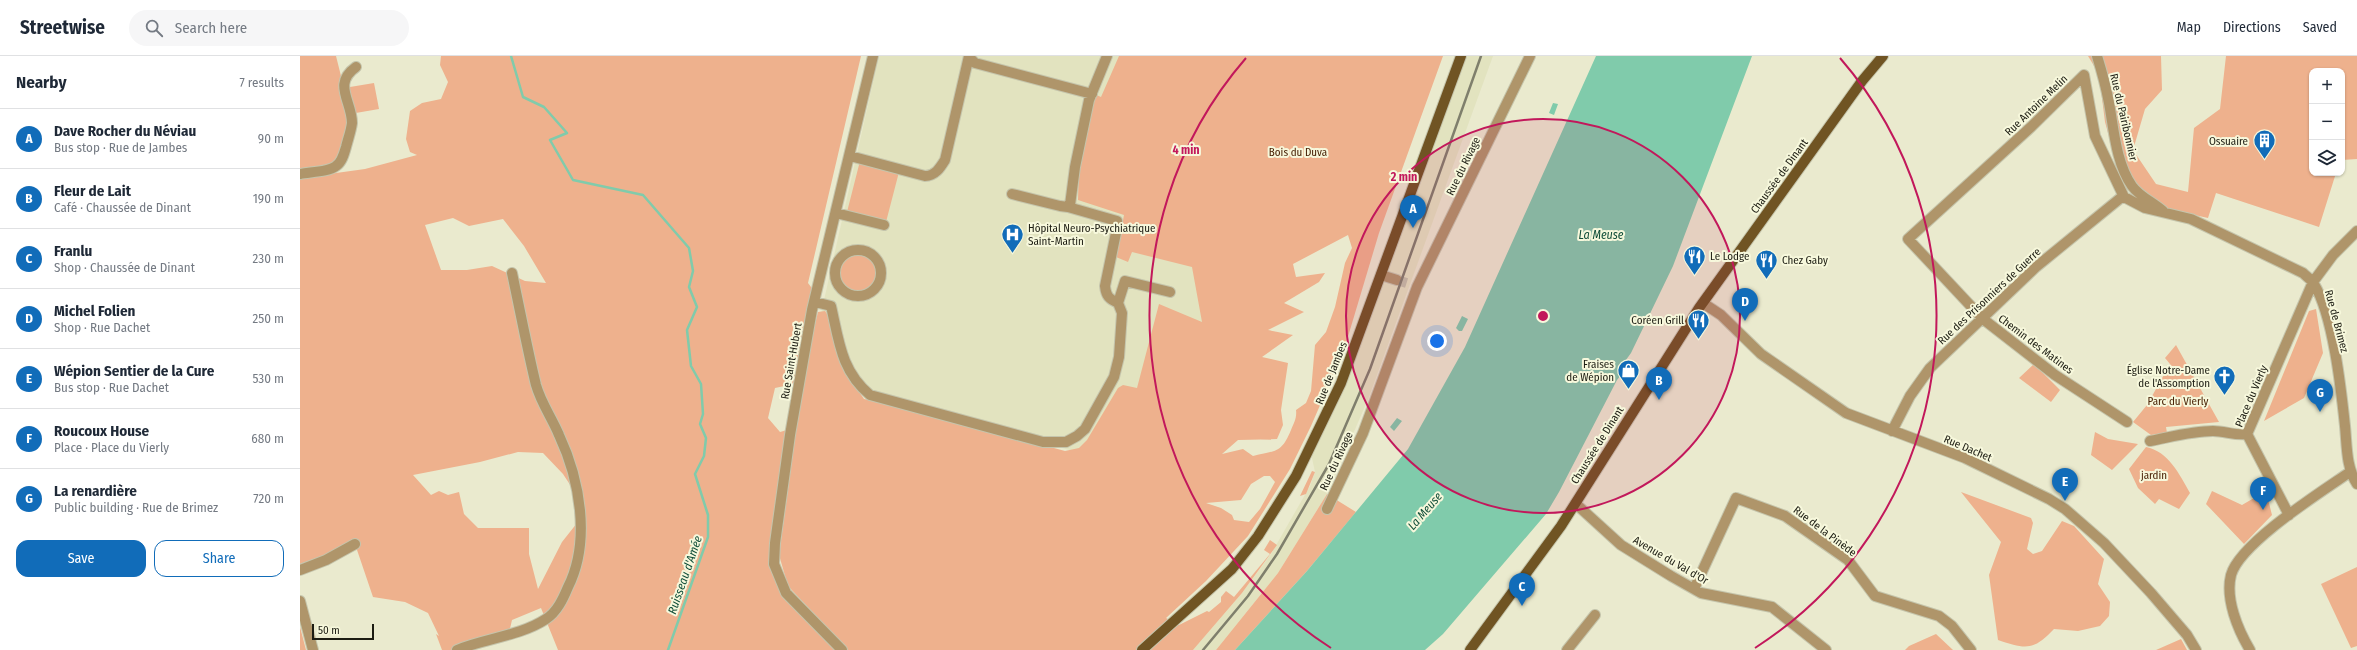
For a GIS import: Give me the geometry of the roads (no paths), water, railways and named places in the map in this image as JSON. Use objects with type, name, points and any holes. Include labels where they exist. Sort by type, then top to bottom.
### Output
[{"type":"main road","name":"Rue de Jambes","points":[[1142,650],[1232,568],[1258,536],[1285,495],[1313,444],[1338,390],[1461,56]]},
{"type":"main road","name":"Chaussée de Dinant","points":[[1470,650],[1576,504],[1616,437],[1703,303],[1853,93],[1882,56]]},
{"type":"street","name":"Rue Saint-Hubert","points":[[842,650],[786,593],[774,564],[790,435],[814,302],[873,56]]},
{"type":"street","points":[[850,156],[925,176],[931,176],[939,169],[945,160],[969,56]]},
{"type":"street","points":[[969,56],[975,63],[1092,94]]},
{"type":"street","points":[[1068,207],[1072,201],[1075,167],[1092,94],[1107,56]]},
{"type":"street","name":"Rue du Rivage","points":[[1327,509],[1363,433],[1413,286],[1530,56]]},
{"type":"street","name":"Rue du Pairibonnier","points":[[2097,56],[2109,103],[2118,150],[2124,168],[2132,185],[2143,196],[2166,213]]},
{"type":"street","points":[[300,174],[335,167],[340,162],[352,122],[344,88],[345,78],[347,73],[356,67]]},
{"type":"street","name":"Rue Antoine Melin","points":[[1908,239],[2031,127],[2084,75],[2095,136],[2124,196]]},
{"type":"street","points":[[1012,194],[1068,207],[1117,221],[1118,228],[1105,286],[1106,294],[1110,299],[1118,302]]},
{"type":"street","name":"Rue du Pairibonnier","points":[[2124,196],[2145,208],[2191,219],[2303,274],[2313,282]]},
{"type":"street","name":"Rue des Prisonniers de Guerre","points":[[1892,432],[1910,396],[1930,368],[2036,267],[2124,196]]},
{"type":"street","points":[[836,213],[884,225]]},
{"type":"street","name":"Place du Vierly","points":[[2289,515],[2247,434],[2313,282],[2333,255],[2357,231]]},
{"type":"street","name":"Chemin des Matines","points":[[1908,239],[1983,319],[2055,375],[2127,422]]},
{"type":"street","points":[[863,250],[876,258],[882,272],[881,280],[872,292],[857,296],[843,291],[838,284],[835,269],[838,262],[849,252],[863,250]]},
{"type":"street","points":[[823,266],[835,269]]},
{"type":"street","points":[[457,650],[524,629],[547,619],[558,607],[574,576],[580,554],[581,524],[576,485],[560,435],[536,386],[512,272]]},
{"type":"street","points":[[1381,275],[1396,280]]},
{"type":"street","points":[[814,302],[831,306],[844,364],[857,384],[870,395],[1043,442],[1055,443],[1066,442],[1077,436],[1085,429],[1114,377],[1119,357],[1122,313],[1118,302],[1125,281],[1170,292]]},
{"type":"street","name":"Rue de Brimez","points":[[2313,282],[2322,299],[2340,381],[2350,472],[2357,484]]},
{"type":"street","name":"Rue Dachet","points":[[1703,303],[1721,315],[1761,354],[1846,413],[1892,432],[1965,458],[2049,499],[2065,509],[2104,543],[2187,635],[2196,650]]},
{"type":"street","points":[[2150,441],[2211,431],[2227,431],[2240,435],[2247,434]]},
{"type":"street","points":[[2250,650],[2238,625],[2233,610],[2230,593],[2232,574],[2246,551],[2289,515],[2350,472]]},
{"type":"street","name":"Rue de la Pinède","points":[[1694,589],[1736,498],[1785,516],[1848,560],[1875,596],[1939,616],[1952,626],[1971,650]]},
{"type":"street","name":"Avenue du Val d'Or","points":[[1576,504],[1621,545],[1694,589],[1701,593],[1772,607],[1826,650]]},
{"type":"street","points":[[300,570],[326,560],[355,544]]},
{"type":"street","points":[[300,602],[313,650]]},
{"type":"street","points":[[1567,650],[1595,615]]},
{"type":"water","name":"La Meuse","points":[[1596,56],[1752,56],[1673,266],[1631,353],[1623,364],[1626,369],[1617,380],[1546,514],[1443,634],[1425,650],[1235,650],[1307,571],[1408,449],[1465,347]]},
{"type":"water","points":[[1553,103],[1558,104],[1554,115],[1549,113]]},
{"type":"water","points":[[1462,316],[1468,319],[1462,331],[1459,331],[1456,328]]},
{"type":"water","points":[[1397,418],[1402,421],[1394,431],[1390,427]]},
{"type":"waterway","name":"Ruisseau d'Amée","points":[[511,56],[523,97],[544,107],[567,133],[550,140],[573,180],[643,195],[689,248],[693,271],[689,287],[697,307],[687,330],[691,366],[701,384],[703,414],[700,424],[706,438],[704,456],[695,474],[708,515],[708,537],[668,650]]},
{"type":"tunnel","points":[[1397,280],[1410,284]]},
{"type":"railway","points":[[1203,650],[1248,596],[1277,554],[1329,464],[1370,369],[1481,56]]},
{"type":"place","name":"Ossuaire","points":[[2264,160]]},
{"type":"place","name":"Dave Rocher du Néviau","points":[[1413,228]]},
{"type":"place","name":"Hôpital Neuro-Psychiatrique Saint-Martin","points":[[1012,254]]},
{"type":"place","name":"Le Lodge","points":[[1695,276]]},
{"type":"place","name":"Chez Gaby","points":[[1766,280]]},
{"type":"place","name":"Michel Folien","points":[[1745,321]]},
{"type":"place","name":"Coréen Grill","points":[[1699,340]]},
{"type":"place","name":"Fraises de Wépion","points":[[1629,390]]},
{"type":"place","name":"Église Notre-Dame de l'Assomption","points":[[2225,396]]},
{"type":"place","name":"Fleur de Lait","points":[[1659,400]]},
{"type":"place","name":"La renardière","points":[[2320,412]]},
{"type":"place","name":"Wépion Sentier de la Cure","points":[[2065,501]]},
{"type":"place","name":"Roucoux House","points":[[2263,510]]},
{"type":"place","name":"Franlu","points":[[1522,606]]},
{"type":"park label","name":"Bois du Duva","points":[[1298,152]]},
{"type":"park label","name":"Parc du Vierly","points":[[2178,401]]},
{"type":"park label","name":"jardin","points":[[2154,475]]}]
